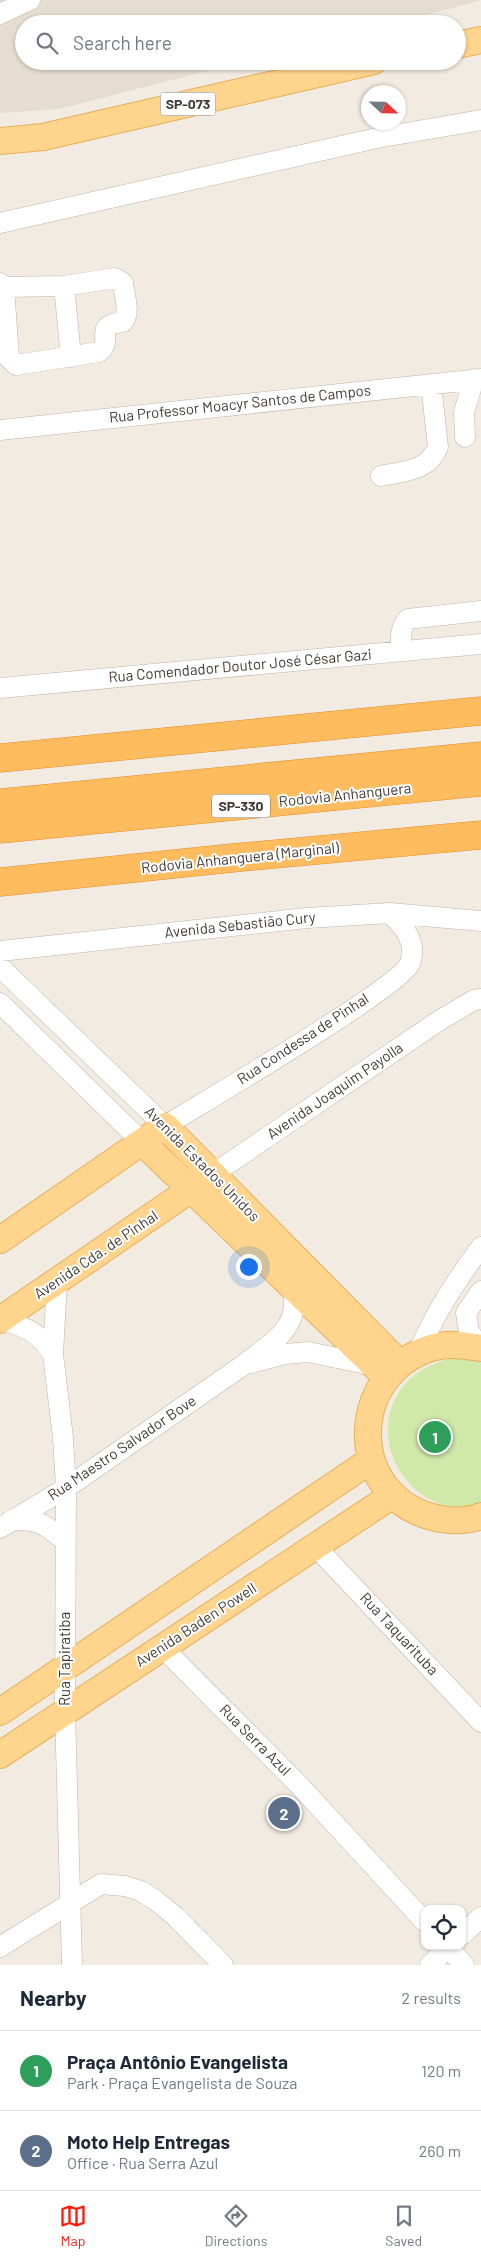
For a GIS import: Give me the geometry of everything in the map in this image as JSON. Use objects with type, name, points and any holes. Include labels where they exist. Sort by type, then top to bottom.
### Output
[{"type":"highway","points":[[0,758],[481,711]]},
{"type":"highway","name":"Rodovia Anhanguera","points":[[0,803],[481,756]]},
{"type":"highway","name":"Rodovia Anhanguera","points":[[0,829],[481,782]]},
{"type":"highway","name":"Rodovia Anhanguera (Marginal)","points":[[0,882],[481,835]]},
{"type":"main road","points":[[466,43],[481,40]]},
{"type":"main road","name":"SP-073","points":[[0,141],[43,137],[335,70]]},
{"type":"main road","name":"Rua Condessa de Pinhal","points":[[0,1240],[165,1126]]},
{"type":"main road","name":"Avenida Estados Unidos","points":[[165,1126],[395,1365]]},
{"type":"main road","name":"Avenida Estados Unidos","points":[[142,1143],[294,1290],[395,1365]]},
{"type":"main road","name":"Avenida Joaquim Payolla","points":[[192,1190],[213,1174]]},
{"type":"main road","name":"Avenida Cda. de Pinhal","points":[[1,1319],[192,1190]]},
{"type":"main road","points":[[481,1348],[461,1345],[440,1346],[395,1365],[372,1403],[367,1431],[371,1460],[380,1479],[393,1495],[417,1513],[446,1521],[475,1519],[481,1516]]},
{"type":"main road","points":[[0,1712],[371,1460]]},
{"type":"main road","name":"Avenida Baden Powell","points":[[0,1755],[393,1495]]},
{"type":"street","points":[[0,14],[30,0]]},
{"type":"street","points":[[0,223],[377,138],[481,120]]},
{"type":"street","points":[[116,278],[123,283],[127,312],[122,322],[109,323],[102,349],[99,352],[16,366],[9,358],[2,285],[64,286],[116,278]]},
{"type":"street","points":[[64,286],[71,357]]},
{"type":"street","points":[[465,437],[464,412],[478,379]]},
{"type":"street","name":"Rua Professor Moacyr Santos de Campos","points":[[0,430],[478,379]]},
{"type":"street","points":[[381,476],[425,466],[435,456],[438,447],[432,384]]},
{"type":"street","points":[[401,651],[400,632],[403,624],[408,619],[481,612]]},
{"type":"street","name":"Rua Comendador Doutor José César Gazi","points":[[0,688],[481,644]]},
{"type":"street","name":"Avenida Sebastião Cury","points":[[0,952],[307,918],[390,913],[481,922]]},
{"type":"street","name":"Rua Condessa de Pinhal","points":[[165,1126],[350,1011],[404,973],[410,963],[413,949],[409,936],[403,926],[390,913]]},
{"type":"street","name":"Avenida Estados Unidos","points":[[0,967],[165,1126]]},
{"type":"street","name":"Avenida Joaquim Payolla","points":[[213,1174],[440,1020],[474,1000],[481,999]]},
{"type":"street","name":"Avenida Estados Unidos","points":[[0,1003],[142,1143]]},
{"type":"street","points":[[395,1365],[430,1324],[446,1295],[481,1246]]},
{"type":"street","name":"Rua Tapiratiba","points":[[57,1281],[53,1354],[66,1488],[64,1668],[72,1965]]},
{"type":"street","name":"Rua Maestro Salvador Bove","points":[[6,1524],[66,1488],[242,1366],[266,1347],[289,1324],[293,1313],[294,1290]]},
{"type":"street","points":[[481,1290],[466,1313],[469,1332],[481,1348]]},
{"type":"street","points":[[1,1319],[28,1328],[41,1337],[53,1354]]},
{"type":"street","name":"Rua Maestro Salvador Bove","points":[[242,1366],[285,1354],[308,1352],[395,1365]]},
{"type":"street","points":[[6,1524],[29,1520],[40,1522],[65,1541]]},
{"type":"street","name":"Rua Taquarituba","points":[[316,1547],[481,1722]]},
{"type":"street","name":"Rua Serra Azul","points":[[164,1648],[299,1785],[421,1918]]},
{"type":"street","points":[[0,1947],[101,1884],[125,1886],[141,1891],[174,1916],[223,1965]]},
{"type":"street","points":[[466,1931],[481,1917]]},
{"type":"street","points":[[430,1965],[446,1950]]},
{"type":"street","points":[[455,1950],[464,1965]]},
{"type":"shaded area","points":[[0,0],[481,0],[426,15],[15,15],[15,70],[211,70],[59,109],[0,113]]},
{"type":"green space","points":[[454,1357],[481,1359],[481,1505],[447,1506],[419,1492],[406,1480],[396,1464],[390,1447],[388,1429],[390,1411],[398,1394],[410,1379],[420,1371]]},
{"type":"place","name":"Praça Antônio Evangelista","points":[[435,1437]]},
{"type":"place","name":"Moto Help Entregas","points":[[284,1813]]}]
